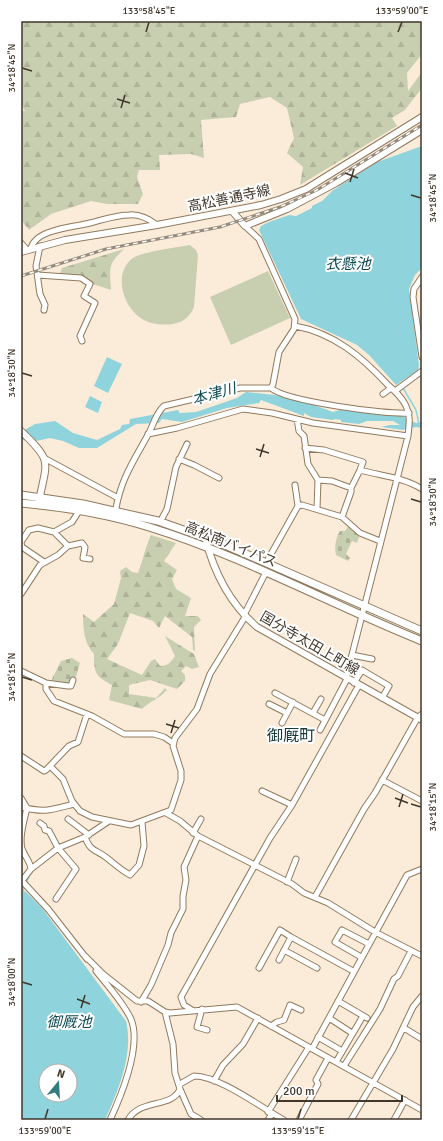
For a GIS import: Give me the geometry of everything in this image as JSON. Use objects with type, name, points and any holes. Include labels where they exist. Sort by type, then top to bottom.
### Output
[{"type":"highway","name":"高松南バイパス","points":[[21,494],[40,496],[116,511],[160,522],[205,538],[266,563],[422,641]]},
{"type":"highway","name":"高松南バイパス","points":[[21,503],[39,504],[79,511],[148,526],[207,547],[363,611],[422,631]]},
{"type":"main road","name":"高松善通寺線","points":[[26,250],[79,237],[157,225],[281,200],[306,189],[422,117]]},
{"type":"main road","points":[[232,211],[245,226],[286,209],[336,183],[422,130]]},
{"type":"main road","points":[[21,431],[36,445],[44,458],[45,475],[39,504]]},
{"type":"main road","name":"国分寺太田上町線","points":[[205,538],[207,547],[230,600],[244,616],[275,639],[346,679],[421,717]]},
{"type":"street","points":[[21,243],[26,250],[38,238],[52,231],[121,216],[136,215],[157,225]]},
{"type":"street","points":[[245,226],[259,239],[295,318],[295,326],[279,352],[276,373],[271,388]]},
{"type":"street","points":[[40,246],[36,266],[40,294],[45,305],[44,310]]},
{"type":"street","points":[[38,275],[81,278],[90,284],[84,296],[95,304],[80,336],[82,341]]},
{"type":"street","points":[[422,277],[414,289],[413,297],[422,357]]},
{"type":"street","points":[[295,326],[302,327],[349,348],[404,401],[409,414],[408,435],[346,679],[320,730]]},
{"type":"street","points":[[383,394],[422,371]]},
{"type":"street","points":[[114,519],[118,498],[129,466],[149,432],[158,412],[168,404],[240,388],[271,388],[276,393],[313,402],[409,414]]},
{"type":"street","points":[[149,432],[177,428],[243,409],[272,413],[297,419],[408,435]]},
{"type":"street","points":[[297,419],[299,431],[304,436],[308,464],[318,480],[317,509]]},
{"type":"street","points":[[160,522],[167,509],[179,459],[187,444]]},
{"type":"street","points":[[305,448],[324,450],[363,462],[351,488],[342,517]]},
{"type":"street","points":[[44,458],[118,498]]},
{"type":"street","points":[[179,459],[219,478]]},
{"type":"street","points":[[360,470],[384,477],[396,478],[415,484],[422,489]]},
{"type":"street","points":[[318,480],[332,482],[351,488]]},
{"type":"street","points":[[266,563],[298,506],[295,485]]},
{"type":"street","points":[[298,506],[317,509],[342,517],[360,533],[380,541]]},
{"type":"street","points":[[54,532],[72,522],[79,511]]},
{"type":"street","points":[[44,562],[22,547],[21,543],[29,530],[34,527],[54,532],[68,546]]},
{"type":"street","points":[[21,594],[36,568],[58,555],[68,546],[82,543],[85,547],[83,558],[90,559]]},
{"type":"street","points":[[50,766],[63,778],[74,804],[80,811],[92,817],[131,825],[166,814],[171,810],[174,804],[181,771],[174,751],[174,743],[179,731],[197,709],[210,674],[244,616],[266,572]]},
{"type":"street","points":[[352,655],[372,660]]},
{"type":"street","points":[[192,1010],[184,1005],[181,997],[270,838],[292,805],[362,670],[389,686],[382,698]]},
{"type":"street","points":[[21,671],[46,683],[71,686],[73,680]]},
{"type":"street","points":[[46,683],[46,689],[54,701],[87,714],[124,734],[154,734],[174,743]]},
{"type":"street","points":[[275,693],[325,720]]},
{"type":"street","points":[[313,713],[321,699]]},
{"type":"street","points":[[282,723],[292,702]]},
{"type":"street","points":[[269,704],[287,713]]},
{"type":"street","points":[[21,756],[44,771],[69,746],[78,742],[87,714]]},
{"type":"street","points":[[315,897],[364,809],[421,717]]},
{"type":"street","points":[[382,780],[422,801]]},
{"type":"street","points":[[262,791],[292,805]]},
{"type":"street","points":[[21,798],[24,807],[21,839],[22,850],[28,857],[31,869]]},
{"type":"street","points":[[24,807],[37,811],[47,811],[74,804]]},
{"type":"street","points":[[166,814],[180,822],[195,835],[286,882],[304,893],[315,897],[375,932],[422,956]]},
{"type":"street","points":[[68,819],[87,836],[89,847],[106,857],[116,867],[130,875],[139,865],[144,846],[142,822]]},
{"type":"street","points":[[141,1002],[150,985],[168,945],[171,933],[183,909],[182,896],[186,880],[184,868],[201,819]]},
{"type":"street","points":[[109,821],[87,836],[58,848],[31,869],[21,882],[45,905],[122,1005],[131,1019],[134,1034],[125,1084],[110,1120]]},
{"type":"street","points":[[40,824],[44,826],[45,830],[49,831],[58,848],[76,869],[56,899]]},
{"type":"street","points":[[286,882],[296,859]]},
{"type":"street","points":[[268,1120],[270,1113],[329,1018],[361,956],[407,875],[422,869]]},
{"type":"street","points":[[258,968],[280,930],[353,971]]},
{"type":"street","points":[[361,956],[335,942],[342,930],[369,944]]},
{"type":"street","points":[[279,960],[292,937]]},
{"type":"street","points":[[284,950],[317,968]]},
{"type":"street","points":[[344,1066],[380,1009],[394,978],[398,976],[412,951]]},
{"type":"street","points":[[84,956],[103,974],[133,998],[141,1002],[148,1001],[164,1012],[180,1013],[202,1009],[237,1008],[258,1018],[422,1110]]},
{"type":"street","points":[[351,1120],[404,1028],[413,1007],[422,996]]},
{"type":"street","points":[[336,1062],[352,1033],[365,1017],[338,1001]]},
{"type":"street","points":[[271,1026],[284,1020],[290,1005],[301,1010]]},
{"type":"street","points":[[202,1009],[197,1027],[207,1030]]},
{"type":"street","points":[[164,1012],[173,1044],[175,1073],[191,1114],[201,1120]]},
{"type":"street","points":[[214,1081],[223,1065],[243,1044],[258,1018]]},
{"type":"street","points":[[329,1018],[352,1033]]},
{"type":"street","points":[[404,1028],[422,1039]]},
{"type":"street","points":[[318,1037],[342,1051]]},
{"type":"street","points":[[299,1120],[318,1084],[316,1080],[328,1058]]},
{"type":"street","points":[[128,1120],[134,1112],[150,1104],[170,1101],[180,1087],[194,1076],[214,1081],[284,1120]]},
{"type":"street","points":[[394,1120],[405,1100]]},
{"type":"green space","points":[[21,21],[422,21],[422,54],[407,73],[408,91],[422,72],[422,88],[405,110],[392,118],[397,126],[300,185],[303,167],[287,153],[294,138],[287,108],[270,97],[240,104],[236,117],[201,120],[204,158],[191,154],[159,155],[160,170],[139,170],[137,177],[143,194],[138,204],[107,204],[91,201],[51,214],[29,230],[21,220],[21,111],[25,111],[21,104]]},
{"type":"green space","points":[[190,245],[196,250],[198,255],[194,307],[192,311],[186,318],[173,324],[158,324],[144,320],[130,308],[126,300],[122,281],[123,272],[127,265],[137,256],[160,250]]},
{"type":"green space","points":[[124,249],[112,263],[110,272],[111,290],[93,284],[83,277],[60,274],[62,268]]},
{"type":"green space","points":[[268,271],[290,318],[231,345],[210,297]]},
{"type":"green space","points":[[349,525],[360,534],[357,543],[352,541],[346,554],[350,558],[348,561],[336,555],[335,545],[340,531],[345,531]]},
{"type":"green space","points":[[151,535],[176,543],[164,561],[177,570],[172,579],[176,589],[191,598],[185,616],[198,616],[201,620],[194,627],[195,651],[193,650],[192,637],[165,616],[159,628],[153,621],[130,613],[118,644],[107,659],[142,675],[151,661],[155,659],[160,666],[163,666],[169,663],[175,656],[165,636],[194,654],[199,667],[192,669],[186,666],[181,671],[185,675],[185,681],[177,689],[150,680],[129,685],[129,694],[156,698],[165,688],[167,690],[142,709],[109,700],[112,685],[102,679],[95,670],[94,654],[86,641],[83,625],[83,614],[94,622],[114,604],[121,578],[120,571],[126,567],[132,572],[138,573]]},
{"type":"green space","points":[[72,658],[80,663],[73,687],[51,681],[61,661]]},
{"type":"water","name":"衣懸池","points":[[422,146],[422,268],[415,275],[409,289],[419,365],[418,370],[396,385],[369,355],[357,345],[301,319],[259,230],[261,226],[269,222],[289,215],[296,216],[312,208],[312,206],[322,201],[332,191],[377,162]]},
{"type":"water","points":[[107,357],[122,364],[108,393],[94,386]]},
{"type":"water","points":[[246,392],[275,395],[311,404],[333,412],[343,409],[402,416],[416,423],[422,422],[422,428],[416,427],[403,430],[381,427],[400,425],[393,421],[367,421],[359,424],[341,422],[341,420],[311,417],[304,413],[304,416],[261,400],[259,403],[227,408],[182,422],[162,419],[159,423],[136,424],[97,448],[79,448],[63,441],[50,438],[36,441],[21,440],[21,432],[35,424],[55,421],[73,433],[97,440],[120,429],[122,425],[129,424],[130,419],[178,410],[180,413],[196,412],[237,398]]},
{"type":"water","points":[[90,396],[102,402],[98,413],[85,407]]},
{"type":"water","name":"御厩池","points":[[25,891],[42,908],[126,1021],[128,1046],[119,1085],[105,1120],[21,1120],[21,894]]},
{"type":"waterway","points":[[403,388],[416,410],[419,424]]},
{"type":"waterway","points":[[26,884],[29,876]]},
{"type":"waterway","points":[[23,892],[24,887]]},
{"type":"railway","points":[[21,276],[106,249],[220,227],[280,207],[317,190],[422,125]]},
{"type":"district","name":"御厩町","points":[[291,735]]},
{"type":"water label","name":"本津川","points":[[214,394]]}]
